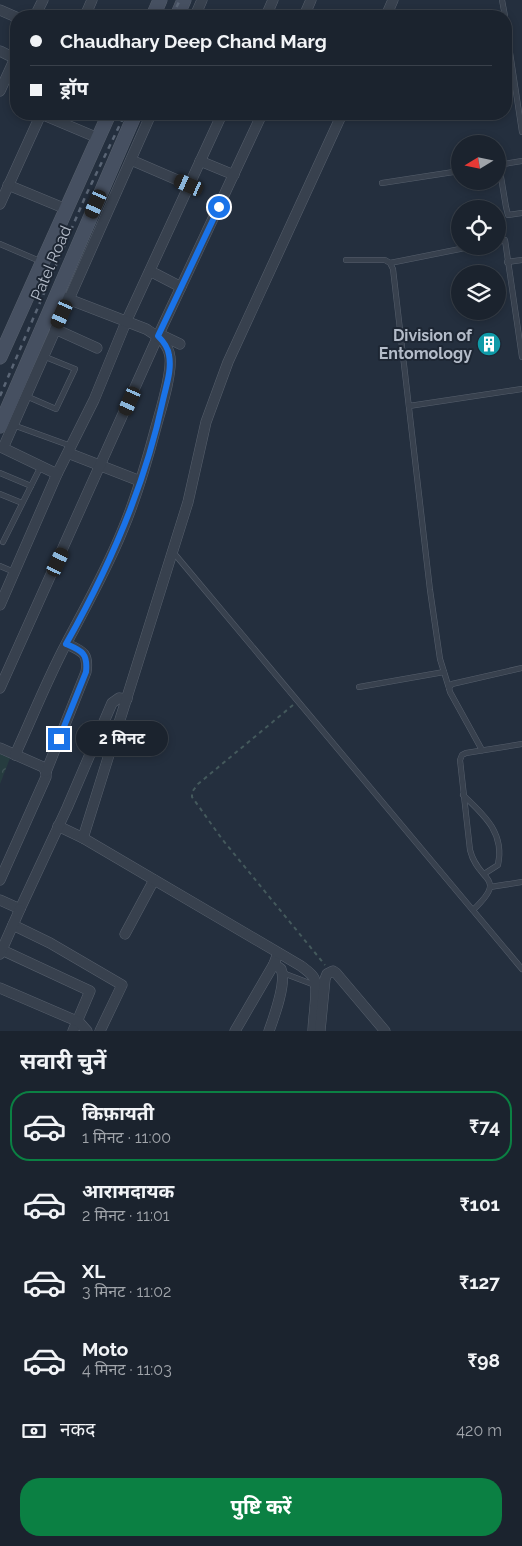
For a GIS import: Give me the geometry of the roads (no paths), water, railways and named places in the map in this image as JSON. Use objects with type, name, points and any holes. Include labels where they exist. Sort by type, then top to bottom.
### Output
[{"type":"main road","name":"Patel Road","points":[[0,357],[106,120]]},
{"type":"main road","name":"Patel Road","points":[[6,425],[63,297],[133,120]]},
{"type":"street","points":[[0,91],[10,70]]},
{"type":"street","points":[[0,204],[38,120]]},
{"type":"street","points":[[55,120],[98,138]]},
{"type":"street","points":[[57,474],[41,466],[1,452],[6,425],[26,396],[55,329],[63,297],[149,120]]},
{"type":"street","points":[[0,605],[57,474],[94,400],[126,322],[219,120]]},
{"type":"street","points":[[0,688],[159,335],[259,120]]},
{"type":"street","points":[[83,838],[188,502],[206,422],[228,362],[339,120]]},
{"type":"street","points":[[131,160],[189,185]]},
{"type":"street","points":[[200,161],[234,175]]},
{"type":"street","points":[[8,185],[66,209]]},
{"type":"street","points":[[150,271],[182,287]]},
{"type":"street","points":[[63,297],[180,344]]},
{"type":"street","points":[[55,329],[97,348]]},
{"type":"street","points":[[15,755],[66,644],[86,610],[106,567],[124,527],[140,481],[161,412],[169,372],[170,356],[166,345],[159,335]]},
{"type":"street","points":[[70,450],[101,466],[140,481]]},
{"type":"street","points":[[0,880],[46,778],[46,772],[86,672],[87,663],[85,655],[66,644]]},
{"type":"street","points":[[73,1031],[90,991],[1,952],[112,703],[119,698],[127,699]]},
{"type":"street","points":[[0,748],[43,767],[46,772]]},
{"type":"street","points":[[58,826],[83,838],[301,966],[315,980],[313,1031]]},
{"type":"street","points":[[125,934],[154,880]]},
{"type":"street","points":[[0,900],[20,910]]},
{"type":"street","points":[[13,925],[50,943],[122,985],[100,1031]]},
{"type":"street","points":[[235,1031],[274,964],[278,953]]},
{"type":"street","points":[[269,1031],[276,1012],[283,973],[274,964]]},
{"type":"street","points":[[320,1031],[325,979],[330,972],[336,973],[385,1031]]},
{"type":"street","points":[[0,988],[77,1021],[87,1031]]},
{"type":"lane","points":[[512,67],[522,132]]},
{"type":"lane","points":[[515,87],[522,86]]},
{"type":"lane","points":[[506,164],[522,161]]},
{"type":"lane","points":[[382,183],[451,172]]},
{"type":"lane","points":[[503,190],[508,214],[522,212]]},
{"type":"lane","points":[[0,244],[43,262]]},
{"type":"lane","points":[[506,247],[520,331],[522,357]]},
{"type":"lane","points":[[390,263],[451,251]]},
{"type":"lane","points":[[346,260],[385,260],[390,263],[393,269],[430,590],[440,658],[450,692],[482,750]]},
{"type":"lane","points":[[508,262],[522,260]]},
{"type":"lane","points":[[26,396],[56,409],[75,370],[43,356]]},
{"type":"lane","points":[[409,406],[522,390]]},
{"type":"lane","points":[[6,425],[70,450]]},
{"type":"lane","points":[[3,542],[41,466]]},
{"type":"lane","points":[[0,473],[31,486]]},
{"type":"lane","points":[[0,494],[22,503]]},
{"type":"lane","points":[[173,552],[522,968]]},
{"type":"lane","points":[[0,566],[14,572]]},
{"type":"lane","points":[[449,688],[452,684],[522,668]]},
{"type":"lane","points":[[359,687],[444,672]]},
{"type":"lane","points":[[474,910],[491,890],[484,874],[472,860],[460,760],[462,755],[466,753],[522,744]]},
{"type":"lane","points":[[463,795],[486,816],[493,828],[500,854],[498,864],[484,874]]},
{"type":"lane","points":[[490,887],[522,882]]},
{"type":"lane","points":[[283,973],[312,984],[316,988]]},
{"type":"railway","points":[[175,10],[180,0]]},
{"type":"railway","points":[[0,396],[86,195],[122,120]]},
{"type":"place","name":"Division of Entomology","points":[[489,344]]}]
